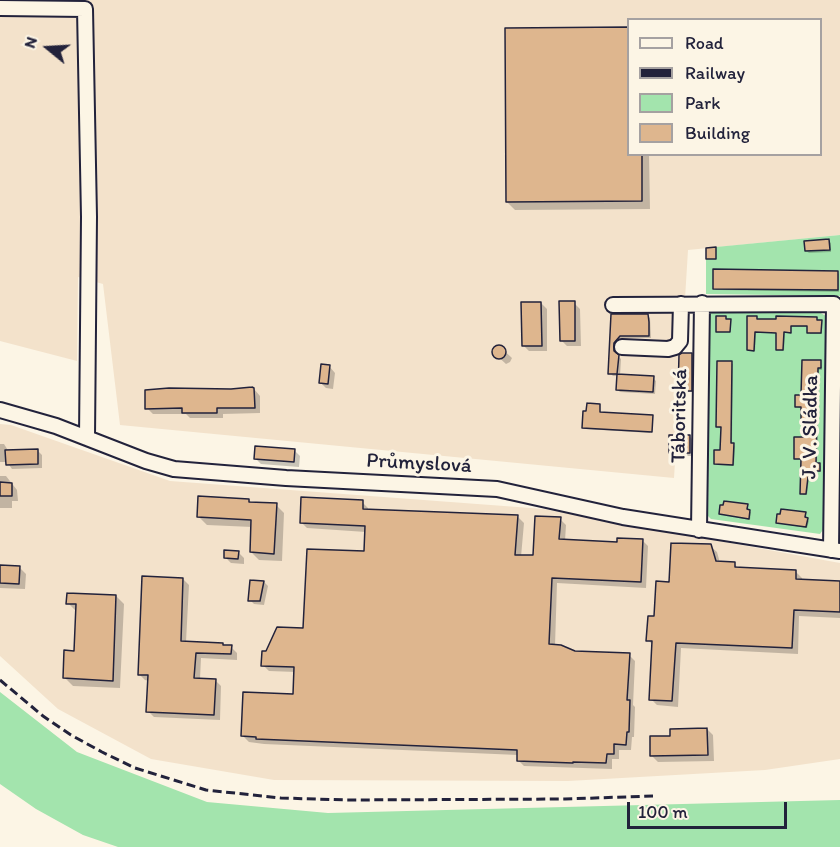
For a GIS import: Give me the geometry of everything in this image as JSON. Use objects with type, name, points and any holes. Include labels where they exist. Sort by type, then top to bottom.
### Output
[{"type":"street","points":[[0,8],[85,9],[89,217],[87,438]]},
{"type":"street","points":[[613,305],[702,303]]},
{"type":"street","name":"J. V. Sládka","points":[[702,303],[834,304],[835,551]]},
{"type":"street","name":"Táboritská","points":[[699,530],[702,303]]},
{"type":"street","points":[[622,346],[668,349],[675,347],[680,341],[681,304]]},
{"type":"street","name":"Průmyslová","points":[[0,410],[48,423],[146,462],[174,470],[489,488],[623,517],[835,551]]},
{"type":"shaded area","points":[[0,0],[840,0],[840,235],[688,250],[674,478],[120,425],[103,284],[78,277],[77,361],[0,341]]},
{"type":"shaded area","points":[[0,424],[11,425],[170,481],[544,509],[840,563],[840,759],[765,770],[568,781],[274,780],[151,759],[58,709],[0,656]]},
{"type":"green space","points":[[840,235],[840,296],[706,294],[706,259],[716,259],[716,247]]},
{"type":"green space","points":[[710,310],[819,312],[826,316],[825,527],[820,534],[711,519],[708,516]]},
{"type":"green space","points":[[0,692],[77,752],[207,802],[328,813],[840,800],[840,847],[118,847],[83,835],[36,809],[0,784]]},
{"type":"building","points":[[627,27],[627,156],[642,156],[642,201],[506,202],[505,28]]},
{"type":"building","points":[[829,239],[830,250],[805,251],[804,241]]},
{"type":"building","points":[[716,247],[716,259],[706,259],[706,248]]},
{"type":"building","points":[[713,269],[838,271],[838,290],[713,289]]},
{"type":"building","points":[[559,301],[575,301],[575,341],[560,341]]},
{"type":"building","points":[[521,302],[541,302],[542,346],[522,346]]},
{"type":"building","points":[[611,314],[648,314],[649,322],[649,336],[620,336],[614,343],[614,351],[619,355],[617,374],[608,374]]},
{"type":"building","points":[[716,316],[726,316],[726,319],[731,319],[730,332],[716,332]]},
{"type":"building","points":[[747,316],[757,316],[757,319],[776,319],[776,316],[817,317],[817,320],[822,320],[821,333],[807,333],[807,326],[791,326],[791,333],[784,332],[783,350],[776,350],[776,333],[755,332],[754,351],[747,350]]},
{"type":"building","points":[[496,345],[502,345],[506,352],[502,359],[496,359],[492,355],[492,349]]},
{"type":"building","points":[[692,353],[692,391],[678,391],[679,355]]},
{"type":"building","points":[[802,360],[821,360],[821,368],[818,368],[816,463],[820,463],[820,471],[816,471],[816,477],[808,477],[806,494],[800,494],[801,459],[794,459],[794,437],[804,437],[801,407],[795,407],[795,395],[801,395]]},
{"type":"building","points":[[717,361],[732,361],[733,465],[714,464],[714,450],[720,450],[721,427],[716,427]]},
{"type":"building","points":[[321,364],[330,365],[328,384],[319,383]]},
{"type":"building","points":[[617,374],[654,376],[653,392],[616,390]]},
{"type":"building","points":[[254,388],[255,408],[217,408],[217,413],[182,413],[182,408],[145,409],[145,390]]},
{"type":"building","points":[[587,403],[600,404],[600,412],[653,415],[652,432],[582,428],[583,411],[586,411]]},
{"type":"building","points":[[669,435],[690,435],[690,453],[669,453]]},
{"type":"building","points":[[255,446],[295,449],[294,462],[254,459]]},
{"type":"building","points":[[38,449],[38,464],[6,465],[5,450]]},
{"type":"building","points":[[0,482],[12,483],[12,496],[0,496]]},
{"type":"building","points":[[198,496],[277,503],[274,554],[250,552],[251,520],[197,517]]},
{"type":"building","points":[[301,497],[363,500],[363,509],[518,515],[515,555],[533,555],[535,516],[561,517],[559,539],[617,542],[617,538],[643,539],[641,582],[552,578],[549,644],[561,645],[575,651],[630,653],[627,700],[630,700],[629,732],[627,732],[626,745],[614,744],[614,754],[607,754],[606,763],[573,763],[517,761],[517,750],[256,739],[256,737],[241,736],[243,692],[293,694],[294,667],[261,666],[262,651],[266,651],[277,627],[303,628],[307,549],[364,551],[365,526],[300,523]]},
{"type":"building","points":[[724,501],[748,504],[749,519],[719,514],[720,505],[723,505]]},
{"type":"building","points":[[781,509],[806,512],[805,517],[808,518],[806,527],[776,523],[777,514],[780,514]]},
{"type":"building","points":[[671,543],[711,544],[716,561],[735,562],[735,567],[796,570],[796,579],[840,581],[840,612],[794,610],[792,648],[676,643],[672,701],[649,700],[652,641],[646,641],[648,616],[654,616],[656,581],[669,582]]},
{"type":"building","points":[[224,550],[239,551],[238,559],[224,558]]},
{"type":"building","points":[[0,565],[20,566],[19,584],[0,583]]},
{"type":"building","points":[[142,576],[183,578],[181,641],[232,645],[231,654],[196,653],[194,678],[216,679],[214,715],[146,712],[148,675],[138,675]]},
{"type":"building","points":[[250,580],[264,581],[260,601],[248,601]]},
{"type":"building","points":[[67,593],[116,595],[113,681],[63,678],[64,650],[74,651],[76,604],[66,604]]},
{"type":"building","points":[[707,728],[708,755],[650,756],[650,736],[670,736],[670,729]]},
{"type":"railway","points":[[0,680],[43,716],[102,752],[135,768],[206,790],[281,798],[347,800],[565,799],[653,796]]}]
